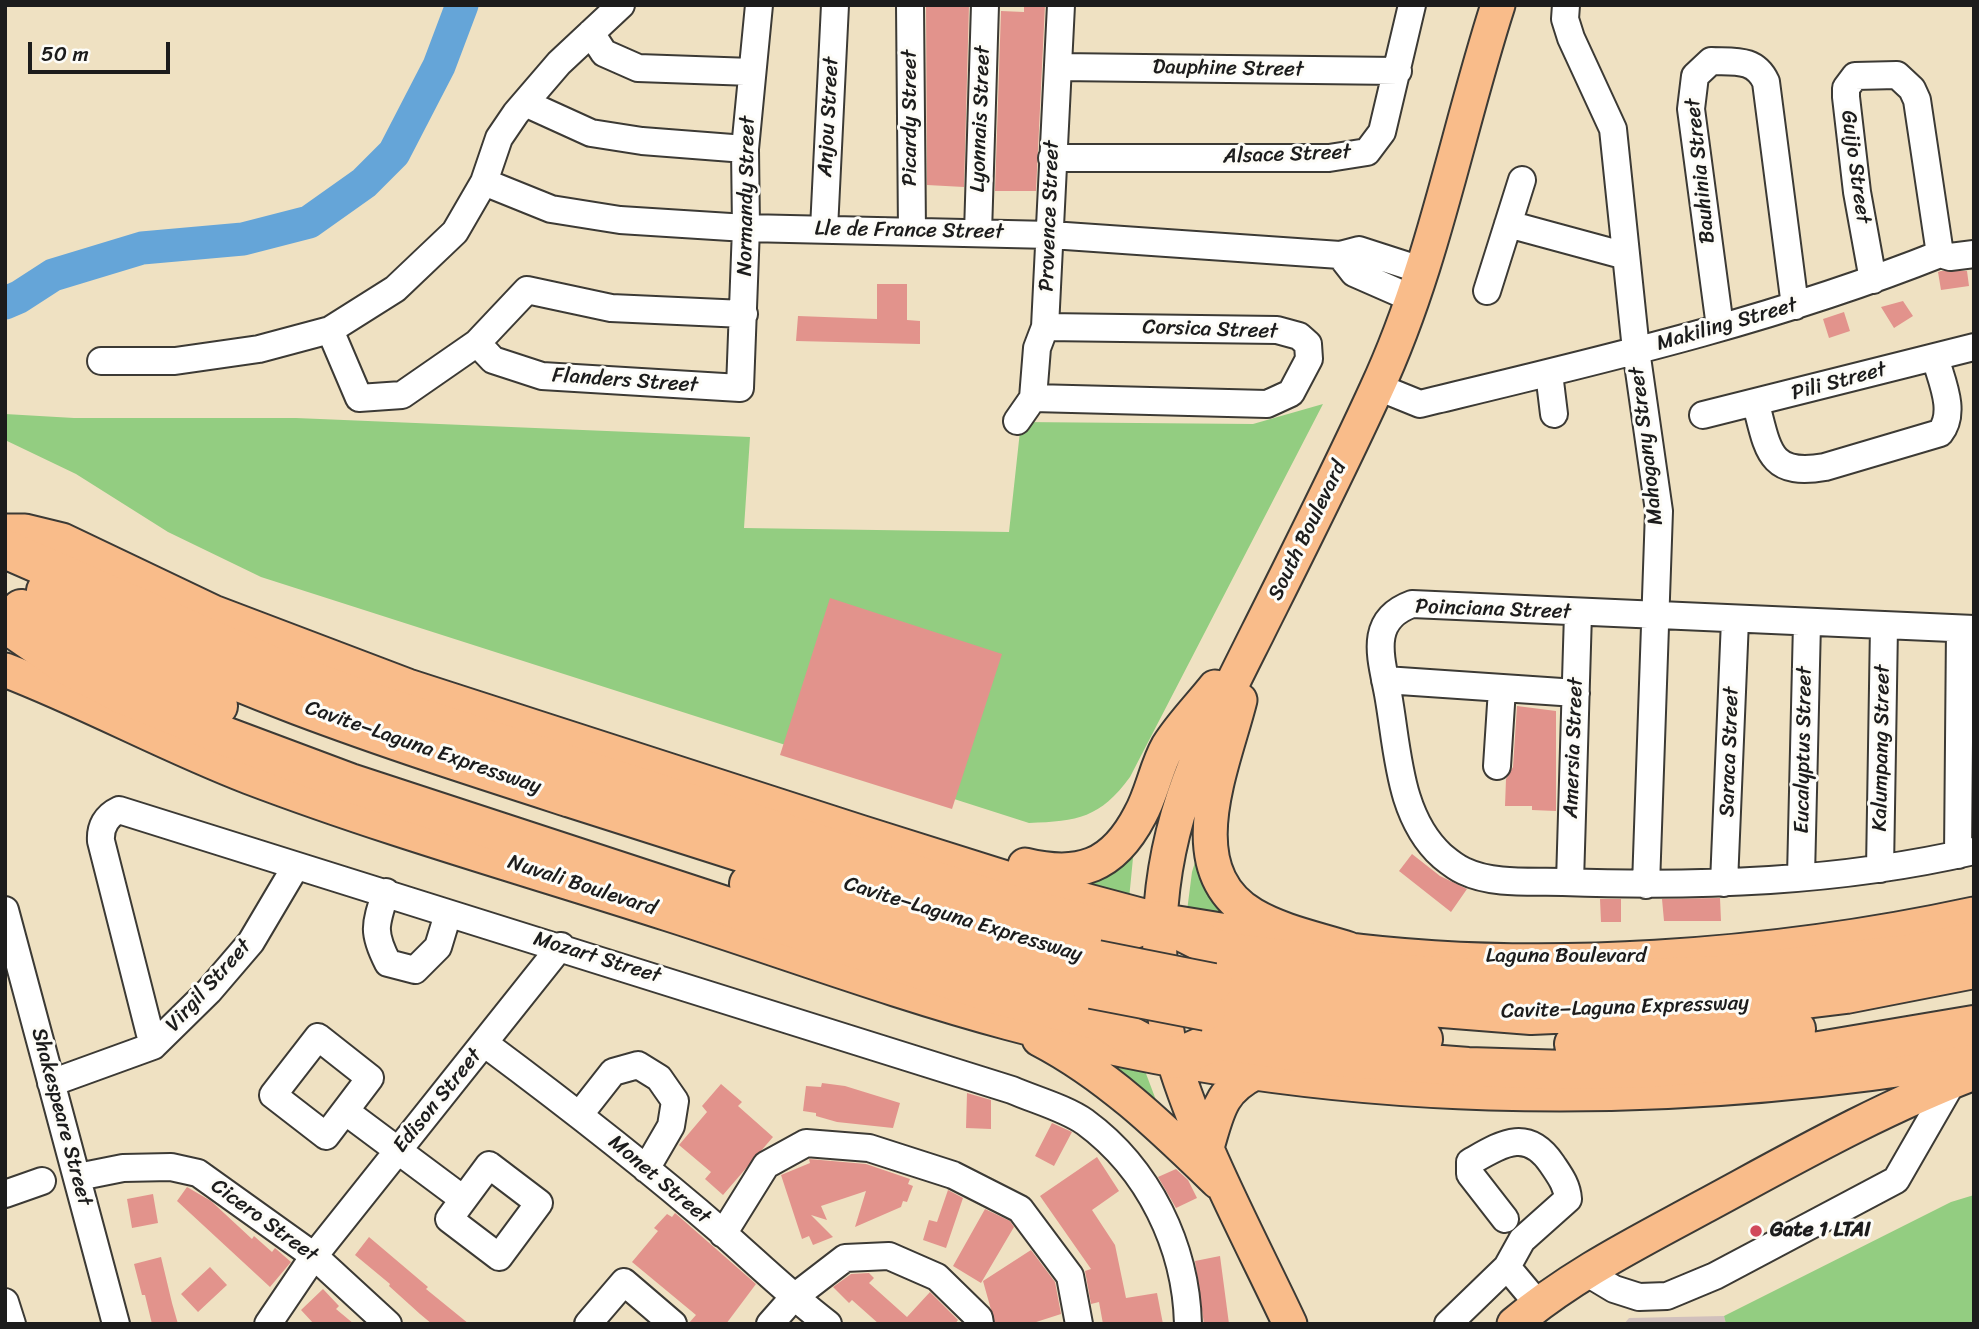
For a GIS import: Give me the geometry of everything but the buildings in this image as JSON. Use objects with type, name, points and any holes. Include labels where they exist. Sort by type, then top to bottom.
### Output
[{"type":"highway","points":[[5,548],[207,638],[368,701],[1006,903],[1124,933],[1159,920],[1220,951],[1402,974],[1542,982],[1725,975],[1918,953],[1974,941]]},
{"type":"highway","name":"Cavite–Laguna Expressway","points":[[5,567],[147,643],[242,686],[413,747],[930,913],[1094,975]]},
{"type":"highway","name":"Cavite–Laguna Expressway","points":[[5,600],[123,664],[233,712],[435,783],[1009,967],[1094,975],[1414,1038],[1594,1044],[1822,1026],[1974,999]]},
{"type":"highway","points":[[5,623],[64,664],[121,694],[350,783],[997,995],[1104,1022],[1174,1059],[1217,1040],[1324,1056],[1468,1067],[1568,1070],[1650,1068],[1784,1057],[1974,1025]]},
{"type":"highway","name":"Cavite–Laguna Expressway","points":[[1209,997],[1304,998],[1531,1015],[1756,1004],[1846,994],[1974,969]]},
{"type":"main road","name":"South Boulevard","points":[[1290,1324],[1229,1193],[1174,1059],[1161,988],[1159,920],[1165,860],[1186,783],[1380,382],[1416,284],[1498,5]]},
{"type":"main road","points":[[5,531],[25,531],[62,540],[213,612],[408,685],[1028,885],[1159,920]]},
{"type":"main road","points":[[860,832],[945,842],[1056,872],[1074,871],[1094,865],[1111,854],[1130,831],[1140,815],[1168,746],[1256,636]]},
{"type":"main road","points":[[1256,636],[1210,824],[1209,854],[1213,869],[1226,891],[1254,915],[1349,949]]},
{"type":"main road","name":"Nuvali Boulevard","points":[[5,670],[257,780],[1009,1023],[1174,1059]]},
{"type":"main road","name":"Laguna Boulevard","points":[[1159,920],[1349,949],[1500,958],[1643,957],[1759,948],[1917,926],[1974,914]]},
{"type":"main road","points":[[1009,1023],[1108,1081],[1229,1193]]},
{"type":"main road","points":[[1174,1059],[1255,1073],[1442,1093],[1607,1095],[1967,1070]]},
{"type":"main road","points":[[1526,1314],[1584,1271],[1832,1136],[1967,1070]]},
{"type":"main road","points":[[1208,1144],[1225,1095],[1239,1081],[1255,1073]]},
{"type":"street","points":[[101,361],[175,361],[259,349],[330,330],[396,289],[455,232],[484,182],[499,138],[525,103],[621,5]]},
{"type":"street","name":"Normandy Street","points":[[740,388],[746,228],[745,149],[759,5]]},
{"type":"street","name":"Anjou Street","points":[[824,229],[835,5]]},
{"type":"street","name":"Picardy Street","points":[[910,5],[912,231]]},
{"type":"street","name":"Lyonnais Street","points":[[978,233],[985,5]]},
{"type":"street","name":"Provence Street","points":[[1033,398],[1037,348],[1045,327],[1061,5]]},
{"type":"street","name":"Alsace Street","points":[[1052,158],[1329,158],[1367,152],[1382,132],[1412,5]]},
{"type":"street","name":"Mahogany Street","points":[[1565,12],[1613,129],[1636,350],[1659,511],[1646,885]]},
{"type":"street","points":[[591,33],[604,53],[638,68],[752,72]]},
{"type":"street","name":"Bauhinia Street","points":[[1720,327],[1692,109],[1695,76],[1711,61],[1748,62],[1757,67],[1766,82],[1795,306]]},
{"type":"street","name":"Dauphine Street","points":[[1059,68],[1398,71]]},
{"type":"street","name":"Guijo Street","points":[[1873,281],[1857,192],[1846,97],[1846,88],[1855,76],[1897,75],[1912,89],[1916,100],[1940,254]]},
{"type":"street","points":[[525,103],[591,133],[642,141],[745,149]]},
{"type":"street","points":[[1487,291],[1522,180]]},
{"type":"street","name":"Lle de France Street","points":[[484,182],[551,209],[620,220],[746,228],[1051,235],[1340,254],[1359,250],[1416,284]]},
{"type":"street","points":[[1508,224],[1626,256]]},
{"type":"street","name":"Makiling Street","points":[[1380,382],[1436,400],[1549,373],[1795,306],[1873,281],[1940,254],[1950,257],[1974,254]]},
{"type":"street","points":[[330,330],[359,398],[402,395],[477,342],[527,290],[611,308],[744,314]]},
{"type":"street","name":"Corsica Street","points":[[1033,398],[1267,404],[1291,393],[1309,359],[1308,344],[1300,336],[1277,330],[1045,327]]},
{"type":"street","name":"Flanders Street","points":[[477,342],[493,360],[542,376],[740,388]]},
{"type":"street","name":"Pili Street","points":[[1703,415],[1756,404],[1974,347]]},
{"type":"street","points":[[1756,404],[1768,451],[1779,464],[1793,470],[1825,467],[1940,433],[1946,425],[1948,409],[1935,357]]},
{"type":"street","points":[[1549,373],[1554,414]]},
{"type":"street","points":[[1017,421],[1033,398]]},
{"type":"street","name":"Poinciana Street","points":[[1966,853],[1880,869],[1724,883],[1646,885],[1491,879],[1463,871],[1442,855],[1421,831],[1407,802],[1381,651],[1386,621],[1396,610],[1412,604],[1735,621],[1967,629]]},
{"type":"street","name":"Amersia Street","points":[[1570,882],[1578,613]]},
{"type":"street","name":"Saraca Street","points":[[1724,883],[1735,621]]},
{"type":"street","name":"Eucalyptus Street","points":[[1801,876],[1807,623]]},
{"type":"street","name":"Kalumpang Street","points":[[1880,869],[1884,626]]},
{"type":"street","points":[[1966,853],[1967,629]]},
{"type":"street","points":[[1385,680],[1576,693]]},
{"type":"street","points":[[1497,766],[1502,688]]},
{"type":"street","name":"Mozart Street","points":[[153,1046],[101,841],[107,817],[119,810],[133,812],[448,914],[561,946],[1012,1090],[1084,1122],[1134,1170],[1172,1233],[1187,1290],[1188,1324]]},
{"type":"street","name":"Virgil Street","points":[[51,1083],[153,1046],[209,991],[251,942],[296,866]]},
{"type":"street","points":[[386,892],[376,923],[376,939],[388,963],[415,970],[438,947],[448,914]]},
{"type":"street","name":"Shakespeare Street","points":[[5,910],[116,1324]]},
{"type":"street","name":"Edison Street","points":[[268,1324],[314,1256],[561,946]]},
{"type":"street","name":"Monet Street","points":[[484,1043],[580,1114],[723,1234],[793,1298],[828,1324]]},
{"type":"street","points":[[580,1114],[613,1072],[638,1065],[659,1078],[675,1101],[671,1126],[646,1169]]},
{"type":"street","points":[[1584,1271],[1627,1295],[1653,1298],[1679,1292],[1727,1269],[1896,1180],[1967,1070]]},
{"type":"street","points":[[345,1111],[463,1199]]},
{"type":"street","points":[[723,1234],[766,1165],[806,1143],[869,1148],[953,1175],[1020,1209],[1070,1276],[1079,1324]]},
{"type":"street","points":[[1448,1324],[1507,1267],[1522,1240],[1568,1199],[1567,1187],[1540,1147],[1528,1143],[1504,1143],[1471,1162],[1470,1174],[1505,1219]]},
{"type":"street","name":"Cicero Street","points":[[78,1177],[122,1168],[171,1167],[198,1173],[314,1256],[388,1324]]},
{"type":"street","points":[[5,1194],[42,1181]]},
{"type":"street","points":[[770,1324],[793,1298],[845,1258],[889,1256],[937,1277],[979,1318],[980,1324]]},
{"type":"street","points":[[1507,1267],[1526,1314]]},
{"type":"street","points":[[588,1324],[624,1282],[673,1324]]},
{"type":"street","points":[[5,1303],[12,1324]]},
{"type":"shaded area","points":[[1724,1316],[1726,1324],[1624,1324],[1629,1318]]},
{"type":"green space","points":[[1323,404],[1130,777],[1108,801],[1087,815],[1061,821],[1029,823],[261,577],[168,532],[76,474],[5,440],[5,414],[74,418],[296,418],[750,437],[744,528],[1009,532],[1021,422],[1253,424]]},
{"type":"green space","points":[[1140,830],[1133,858],[1129,899],[1065,879]]},
{"type":"green space","points":[[1199,849],[1254,924],[1187,911],[1192,872]]},
{"type":"green space","points":[[1069,1048],[1142,1063],[1165,1124]]},
{"type":"green space","points":[[1974,1195],[1974,1324],[1726,1324],[1724,1316],[1951,1202]]},
{"type":"waterway","points":[[5,303],[53,275],[142,248],[243,239],[309,222],[364,183],[394,153],[439,66],[462,5]]},
{"type":"place","name":"Gate 1 LTAI","points":[[1756,1231]]}]
